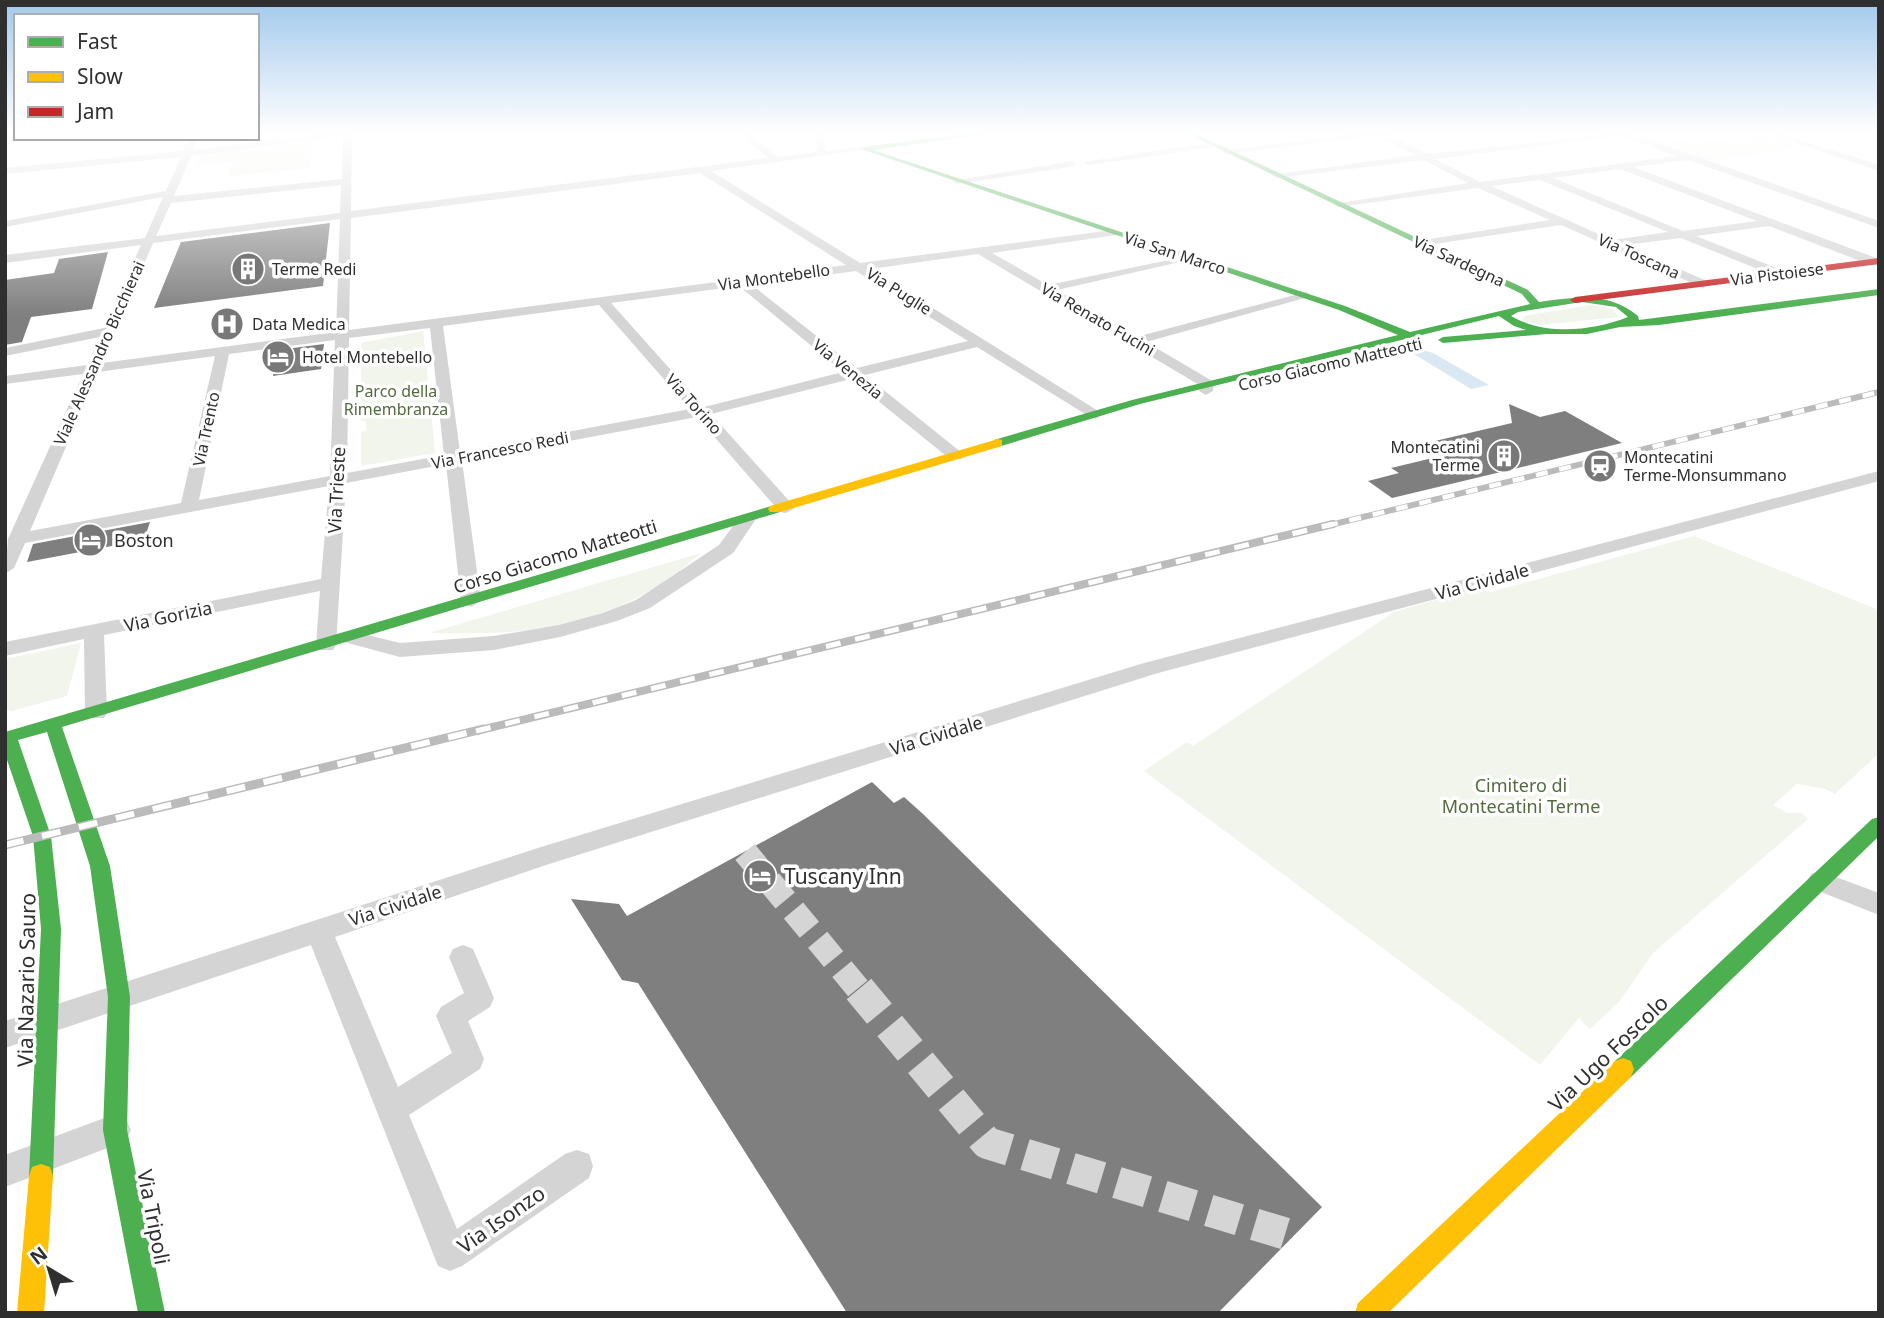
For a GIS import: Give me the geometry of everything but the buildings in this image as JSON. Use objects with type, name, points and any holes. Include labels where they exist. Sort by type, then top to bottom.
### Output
[{"type":"main road","name":"Via San Marco","points":[[995,194],[1306,296],[1406,334]]},
{"type":"main road","name":"Via Sardegna","points":[[1316,194],[1525,292],[1534,300],[1535,306]]},
{"type":"main road","name":"Via Pistoiese","points":[[1624,303],[1676,287],[1877,262]]},
{"type":"main road","points":[[1696,315],[1879,292]]},
{"type":"main road","name":"Corso Giacomo Matteotti","points":[[1207,388],[1406,334],[1515,309],[1575,300],[1624,303],[1657,316],[1696,315]]},
{"type":"main road","points":[[1617,324],[1634,320],[1624,303]]},
{"type":"main road","points":[[1515,309],[1505,314],[1505,319],[1525,328],[1547,331]]},
{"type":"main road","name":"Corso Giacomo Matteotti","points":[[7,738],[1114,409],[1432,341],[1659,322],[1696,315]]},
{"type":"main road","points":[[53,725],[100,866],[119,997],[115,1130]]},
{"type":"main road","name":"Via Nazario Sauro","points":[[7,738],[42,836],[51,929],[42,1158],[30,1313]]},
{"type":"main road","name":"Via Ugo Foscolo","points":[[1368,1313],[1879,824]]},
{"type":"main road","name":"Via Tripoli","points":[[115,1130],[152,1313]]},
{"type":"street","name":"Viale Alessandro Bicchierai","points":[[9,554],[169,194]]},
{"type":"street","points":[[5,224],[168,197],[209,194]]},
{"type":"street","name":"Via Trieste","points":[[326,645],[338,481],[346,194]]},
{"type":"street","points":[[5,259],[516,194]]},
{"type":"street","name":"Via Puglie","points":[[740,194],[1095,414]]},
{"type":"street","points":[[1338,204],[1416,194]]},
{"type":"street","name":"Via Toscana","points":[[1498,194],[1703,284]]},
{"type":"street","points":[[1583,194],[1780,274]]},
{"type":"street","points":[[1693,194],[1877,262]]},
{"type":"street","points":[[1790,194],[1879,225]]},
{"type":"street","points":[[1421,243],[1561,222]]},
{"type":"street","points":[[1612,244],[1770,222]]},
{"type":"street","name":"Via Montebello","points":[[94,368],[1113,233]]},
{"type":"street","name":"Via Renato Fucini","points":[[979,250],[1136,341],[1207,388]]},
{"type":"street","points":[[1048,289],[1189,257]]},
{"type":"street","name":"Via Venezia","points":[[741,282],[956,456]]},
{"type":"street","points":[[1136,341],[1306,296]]},
{"type":"street","name":"Via Torino","points":[[602,300],[786,508]]},
{"type":"street","points":[[436,322],[471,601]]},
{"type":"street","points":[[5,352],[110,331]]},
{"type":"street","name":"Via Francesco Redi","points":[[9,554],[189,508],[701,412],[979,342]]},
{"type":"street","name":"Via Trento","points":[[189,508],[223,351]]},
{"type":"street","points":[[5,380],[94,368]]},
{"type":"street","name":"Via Cividale","points":[[5,1035],[541,857],[1151,668],[1879,476]]},
{"type":"street","points":[[351,637],[400,650],[494,643],[560,631],[610,617],[643,604],[726,549],[747,519]]},
{"type":"street","name":"Via Gorizia","points":[[5,649],[330,583]]},
{"type":"street","points":[[94,631],[96,713]]},
{"type":"street","points":[[1820,881],[1879,904]]},
{"type":"street","name":"Via Isonzo","points":[[319,930],[450,1254],[577,1166]]},
{"type":"street","points":[[392,1108],[469,1059],[451,1016],[480,998],[463,957]]},
{"type":"street","points":[[5,1171],[115,1130]]},
{"type":"green space","points":[[1591,305],[1613,309],[1618,317],[1539,325],[1522,321],[1524,316]]},
{"type":"green space","name":"Parco della Rimembranza","points":[[423,331],[435,453],[361,466],[361,432],[366,431],[366,421],[361,421],[361,343]]},
{"type":"green space","name":"Cimitero di Montecatini Terme","points":[[1694,536],[1879,610],[1879,753],[1835,794],[1826,789],[1797,784],[1773,805],[1787,813],[1802,813],[1808,819],[1653,953],[1619,1002],[1590,1029],[1579,1018],[1540,1065],[1144,771],[1187,742],[1193,746],[1394,612],[1476,588],[1491,592]]},
{"type":"green space","points":[[701,553],[669,578],[638,597],[606,612],[574,622],[541,629],[506,632],[429,633]]},
{"type":"green space","points":[[81,643],[67,696],[11,711],[5,709],[5,659]]},
{"type":"shaded area","points":[[1423,350],[1489,385],[1471,389],[1414,354]]},
{"type":"tunnel","points":[[745,852],[860,991]]},
{"type":"tunnel","points":[[859,989],[987,1143],[1293,1236]]},
{"type":"railway","points":[[1326,526],[1879,392]]},
{"type":"railway","points":[[476,731],[1333,524]]},
{"type":"railway","points":[[5,845],[483,729]]},
{"type":"traffic: fast","points":[[998,194],[1342,308],[1406,334]]},
{"type":"traffic: fast","points":[[1317,194],[1525,292],[1534,300],[1535,306]]},
{"type":"traffic: fast","points":[[1617,324],[1659,322],[1879,292]]},
{"type":"traffic: fast","points":[[1582,299],[1619,305],[1635,318],[1605,328],[1569,332],[1533,329],[1504,316],[1515,309],[1582,299]]},
{"type":"traffic: fast","points":[[998,443],[1136,402],[1515,309]]},
{"type":"traffic: fast","points":[[1443,340],[1547,331]]},
{"type":"traffic: fast","points":[[5,738],[775,509]]},
{"type":"traffic: fast","points":[[53,725],[100,866],[119,997],[115,1130],[152,1313]]},
{"type":"traffic: fast","points":[[8,737],[42,836],[51,929],[41,1176]]},
{"type":"traffic: fast","points":[[1623,1069],[1879,824]]},
{"type":"traffic: slow","points":[[775,509],[998,443]]},
{"type":"traffic: slow","points":[[1368,1313],[1623,1069]]},
{"type":"traffic: slow","points":[[30,1313],[41,1176]]},
{"type":"traffic: jam","points":[[1575,300],[1879,261]]},
{"type":"place","name":"Terme Redi","points":[[248,269]]},
{"type":"place","name":"Data Medica","points":[[227,324]]},
{"type":"place","name":"Hotel Montebello","points":[[278,357]]},
{"type":"place","name":"Montecatini Terme","points":[[1504,456]]},
{"type":"place","name":"Montecatini Terme-Monsummano","points":[[1600,466]]},
{"type":"place","name":"Boston","points":[[90,540]]},
{"type":"place","name":"Tuscany Inn","points":[[760,876]]}]
